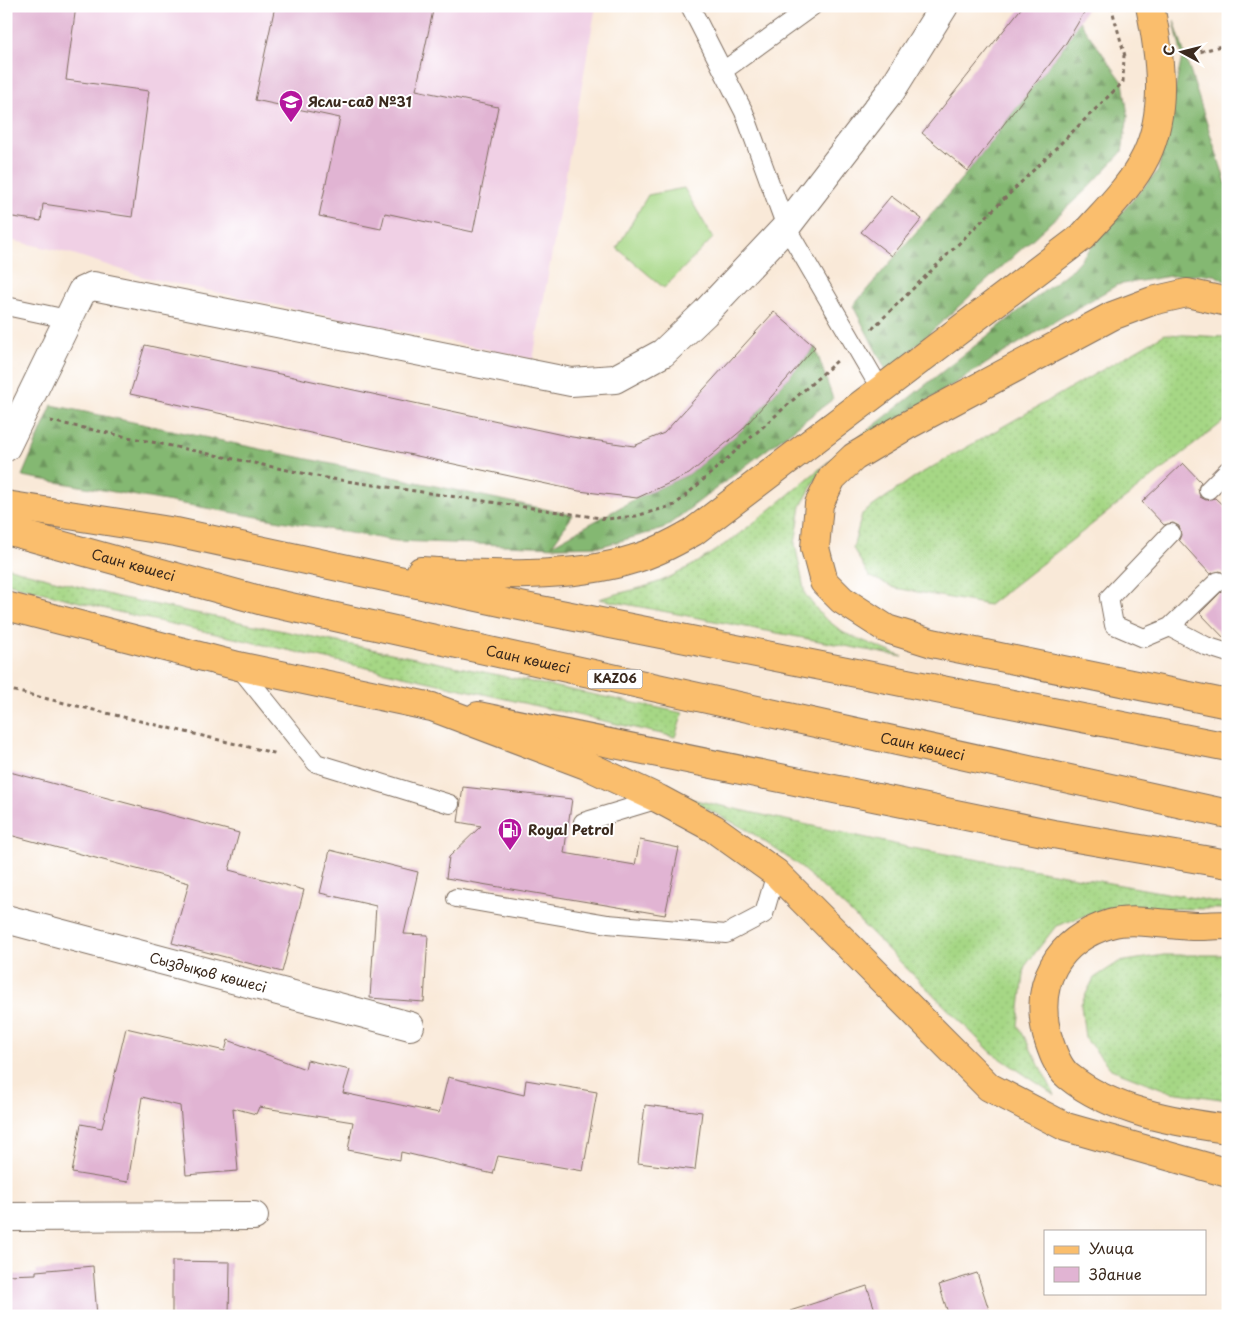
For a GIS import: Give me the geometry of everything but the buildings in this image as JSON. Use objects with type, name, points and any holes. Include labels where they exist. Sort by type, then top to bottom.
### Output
[{"type":"main road","points":[[335,566],[460,574],[540,573],[598,568],[633,560],[665,547],[693,532],[1082,237],[1127,186],[1146,156],[1159,112],[1159,62],[1150,6]]},
{"type":"main road","points":[[1228,302],[1186,292],[1152,301],[1112,316],[906,426],[854,457],[832,478],[819,504],[815,548],[824,582],[842,600],[887,629],[932,643],[1228,704]]},
{"type":"main road","points":[[6,505],[176,532],[510,604],[1228,747]]},
{"type":"main road","name":"Саин көшесі","points":[[6,530],[263,601],[1228,814]]},
{"type":"main road","points":[[6,606],[238,666],[432,707],[1054,834],[1228,864]]},
{"type":"main road","points":[[432,707],[586,766],[659,799],[713,828],[776,873],[989,1087],[1066,1126],[1228,1173]]},
{"type":"main road","points":[[1228,925],[1112,924],[1089,932],[1065,950],[1049,973],[1043,992],[1044,1021],[1051,1048],[1066,1074],[1098,1096],[1131,1108],[1188,1124],[1228,1129]]},
{"type":"street","points":[[6,447],[82,291],[93,286],[572,382],[615,379],[663,353],[705,313],[786,226],[891,91],[944,6]]},
{"type":"street","name":"Сыздықов көшесі","points":[[6,919],[410,1026]]},
{"type":"street","points":[[6,1217],[254,1216]]},
{"type":"lane","points":[[690,6],[744,112],[786,226],[881,390]]},
{"type":"lane","points":[[723,71],[813,6]]},
{"type":"lane","points":[[6,306],[67,319]]},
{"type":"lane","points":[[1208,490],[1228,470]]},
{"type":"lane","points":[[1172,532],[1109,598],[1114,625],[1144,638],[1170,626],[1218,581]]},
{"type":"lane","points":[[1170,626],[1206,646],[1228,653]]},
{"type":"lane","points":[[238,666],[316,763],[450,804]]},
{"type":"lane","points":[[583,822],[659,799]]},
{"type":"lane","points":[[456,898],[608,924],[726,934],[764,914],[776,873]]},
{"type":"path","points":[[1112,6],[1124,55],[1130,59]]},
{"type":"path","points":[[1182,56],[1228,44]]},
{"type":"path","points":[[6,689],[316,763]]},
{"type":"shaded area","name":"Ясли-сад №31","points":[[6,6],[596,6],[533,359],[144,277],[73,254],[6,239]]},
{"type":"green space","points":[[1079,21],[1123,82],[1128,116],[1122,152],[1087,189],[887,372],[853,306],[968,171],[1066,43]]},
{"type":"green space","points":[[1174,21],[1228,189],[1228,283],[1213,274],[1170,276],[1117,285],[1040,330],[823,466],[1072,269],[1158,171],[1182,57]]},
{"type":"green space","points":[[684,188],[713,238],[664,288],[617,248],[648,195]]},
{"type":"green space","points":[[1165,334],[1224,337],[1228,342],[1228,418],[989,605],[895,588],[869,576],[853,548],[862,514],[913,478]]},
{"type":"green space","points":[[815,347],[833,399],[663,529],[602,546],[558,547],[396,541],[22,476],[52,405],[573,515],[552,545],[637,498],[689,474],[742,430]]},
{"type":"green space","points":[[823,466],[801,506],[795,544],[805,594],[822,616],[844,633],[903,657],[599,599],[651,585],[689,567],[730,541]]},
{"type":"green space","points":[[6,567],[118,597],[683,713],[675,737],[118,612],[6,583]]},
{"type":"green space","points":[[686,798],[912,848],[1228,904],[1228,909],[1107,908],[1056,926],[1025,966],[1018,1025],[1055,1095],[991,1052],[849,911],[797,864],[749,831]]},
{"type":"green space","points":[[1164,955],[1228,955],[1228,1100],[1171,1092],[1111,1069],[1085,1038],[1081,1004],[1094,978],[1119,962]]},
{"type":"place","name":"Ясли-сад №31","points":[[291,123]]},
{"type":"place","name":"Royal Petrol","points":[[510,851]]}]
